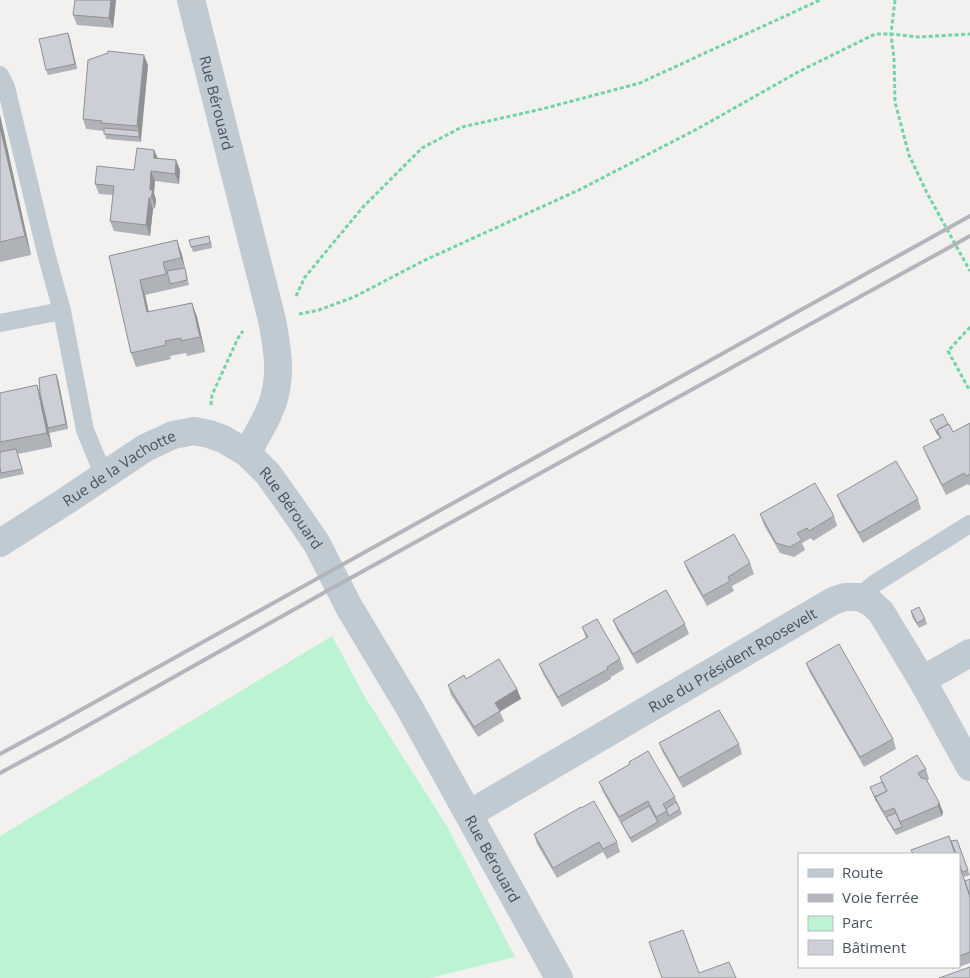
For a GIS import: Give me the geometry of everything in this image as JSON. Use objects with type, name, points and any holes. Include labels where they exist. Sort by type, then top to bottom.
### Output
[{"type":"street","name":"Rue Bérouard","points":[[191,0],[279,318],[276,390],[270,410],[247,453],[268,474],[317,544],[350,607],[469,814],[555,977]]},
{"type":"street","name":"Rue de la Vachotte","points":[[0,543],[66,502],[145,448],[173,435],[194,431],[209,434],[223,439],[247,453]]},
{"type":"street","name":"Rue du Président Roosevelt","points":[[469,814],[832,601],[845,596],[859,597]]},
{"type":"street","points":[[859,597],[870,602],[881,612],[970,766]]},
{"type":"street","points":[[922,680],[970,654]]},
{"type":"lane","points":[[0,75],[6,87],[62,311],[85,430],[104,476]]},
{"type":"lane","points":[[0,323],[62,311]]},
{"type":"lane","points":[[859,597],[874,584],[970,524]]},
{"type":"path","points":[[279,318],[305,277],[363,207],[422,148],[462,127],[542,109],[640,83],[820,0]]},
{"type":"path","points":[[895,0],[892,34],[895,102],[910,155],[926,193],[970,271]]},
{"type":"path","points":[[209,434],[212,395],[238,338],[245,329],[279,318],[319,310],[354,297],[423,261],[581,189],[699,128],[806,68],[875,34],[918,37],[970,34]]},
{"type":"path","points":[[970,326],[948,351],[970,391]]},
{"type":"green space","points":[[332,636],[365,697],[448,828],[515,957],[430,978],[0,978],[0,836]]},
{"type":"building","points":[[75,0],[111,0],[109,18],[73,15]]},
{"type":"building","points":[[68,33],[75,64],[46,70],[39,39]]},
{"type":"building","points":[[108,51],[144,55],[137,126],[101,123],[102,121],[83,119],[88,60],[108,53]]},
{"type":"building","points":[[0,127],[25,236],[0,242]]},
{"type":"building","points":[[104,128],[139,131],[139,137],[104,134]]},
{"type":"building","points":[[137,148],[154,150],[154,158],[176,160],[175,174],[151,171],[150,190],[153,190],[151,198],[149,198],[146,225],[110,221],[114,186],[95,184],[97,166],[134,170]]},
{"type":"building","points":[[209,236],[210,243],[191,247],[189,240]]},
{"type":"building","points":[[177,240],[181,258],[163,262],[166,274],[140,280],[147,312],[192,303],[200,337],[181,341],[181,338],[165,341],[166,345],[131,353],[109,256]]},
{"type":"building","points":[[185,268],[187,280],[170,284],[167,271]]},
{"type":"building","points":[[56,374],[66,424],[48,428],[40,393],[39,378]]},
{"type":"building","points":[[37,385],[47,433],[0,442],[0,393]]},
{"type":"building","points":[[943,414],[948,424],[937,430],[938,435],[930,420]]},
{"type":"building","points":[[970,423],[970,474],[966,476],[964,473],[942,485],[923,447],[941,438],[937,430],[949,424],[953,432]]},
{"type":"building","points":[[16,449],[22,469],[1,473],[0,452]]},
{"type":"building","points":[[896,461],[918,499],[859,533],[837,495]]},
{"type":"building","points":[[815,483],[834,516],[809,531],[807,528],[797,533],[802,540],[790,547],[776,543],[760,514]]},
{"type":"building","points":[[734,534],[750,563],[728,577],[730,581],[703,596],[684,562]]},
{"type":"building","points":[[666,590],[685,624],[633,654],[613,620]]},
{"type":"building","points":[[919,607],[925,619],[917,623],[911,611]]},
{"type":"building","points":[[597,619],[620,659],[607,667],[608,669],[558,697],[539,664],[588,637],[582,627]]},
{"type":"building","points":[[839,644],[893,739],[860,757],[806,663]]},
{"type":"building","points":[[499,659],[517,689],[495,703],[500,711],[474,727],[448,685],[464,675],[466,679]]},
{"type":"building","points":[[719,710],[739,744],[679,778],[659,743]]},
{"type":"building","points":[[648,751],[675,797],[663,804],[667,811],[656,817],[648,801],[619,817],[599,782]]},
{"type":"building","points":[[917,755],[926,769],[918,773],[921,778],[926,779],[939,802],[938,806],[900,822],[894,808],[884,812],[875,797],[887,791],[880,777]]},
{"type":"building","points":[[882,782],[887,791],[875,797],[877,802],[870,787]]},
{"type":"building","points":[[594,801],[617,842],[603,849],[599,842],[553,868],[534,834]]},
{"type":"building","points":[[676,802],[680,809],[669,816],[666,809]]},
{"type":"building","points":[[649,806],[658,822],[630,838],[621,822]]},
{"type":"building","points":[[896,813],[902,827],[894,830],[886,817]]},
{"type":"building","points":[[949,836],[955,853],[912,853],[911,850]]},
{"type":"building","points":[[957,840],[968,870],[962,872],[960,853],[956,853],[951,841]]},
{"type":"building","points":[[960,867],[970,897],[970,952],[960,956]]},
{"type":"building","points":[[970,879],[970,896],[965,881]]},
{"type":"building","points":[[683,930],[699,973],[729,962],[736,978],[662,978],[649,942]]},
{"type":"building","points":[[970,967],[970,978],[939,978]]},
{"type":"railway","points":[[0,754],[970,216]]},
{"type":"railway","points":[[0,773],[970,236]]}]
